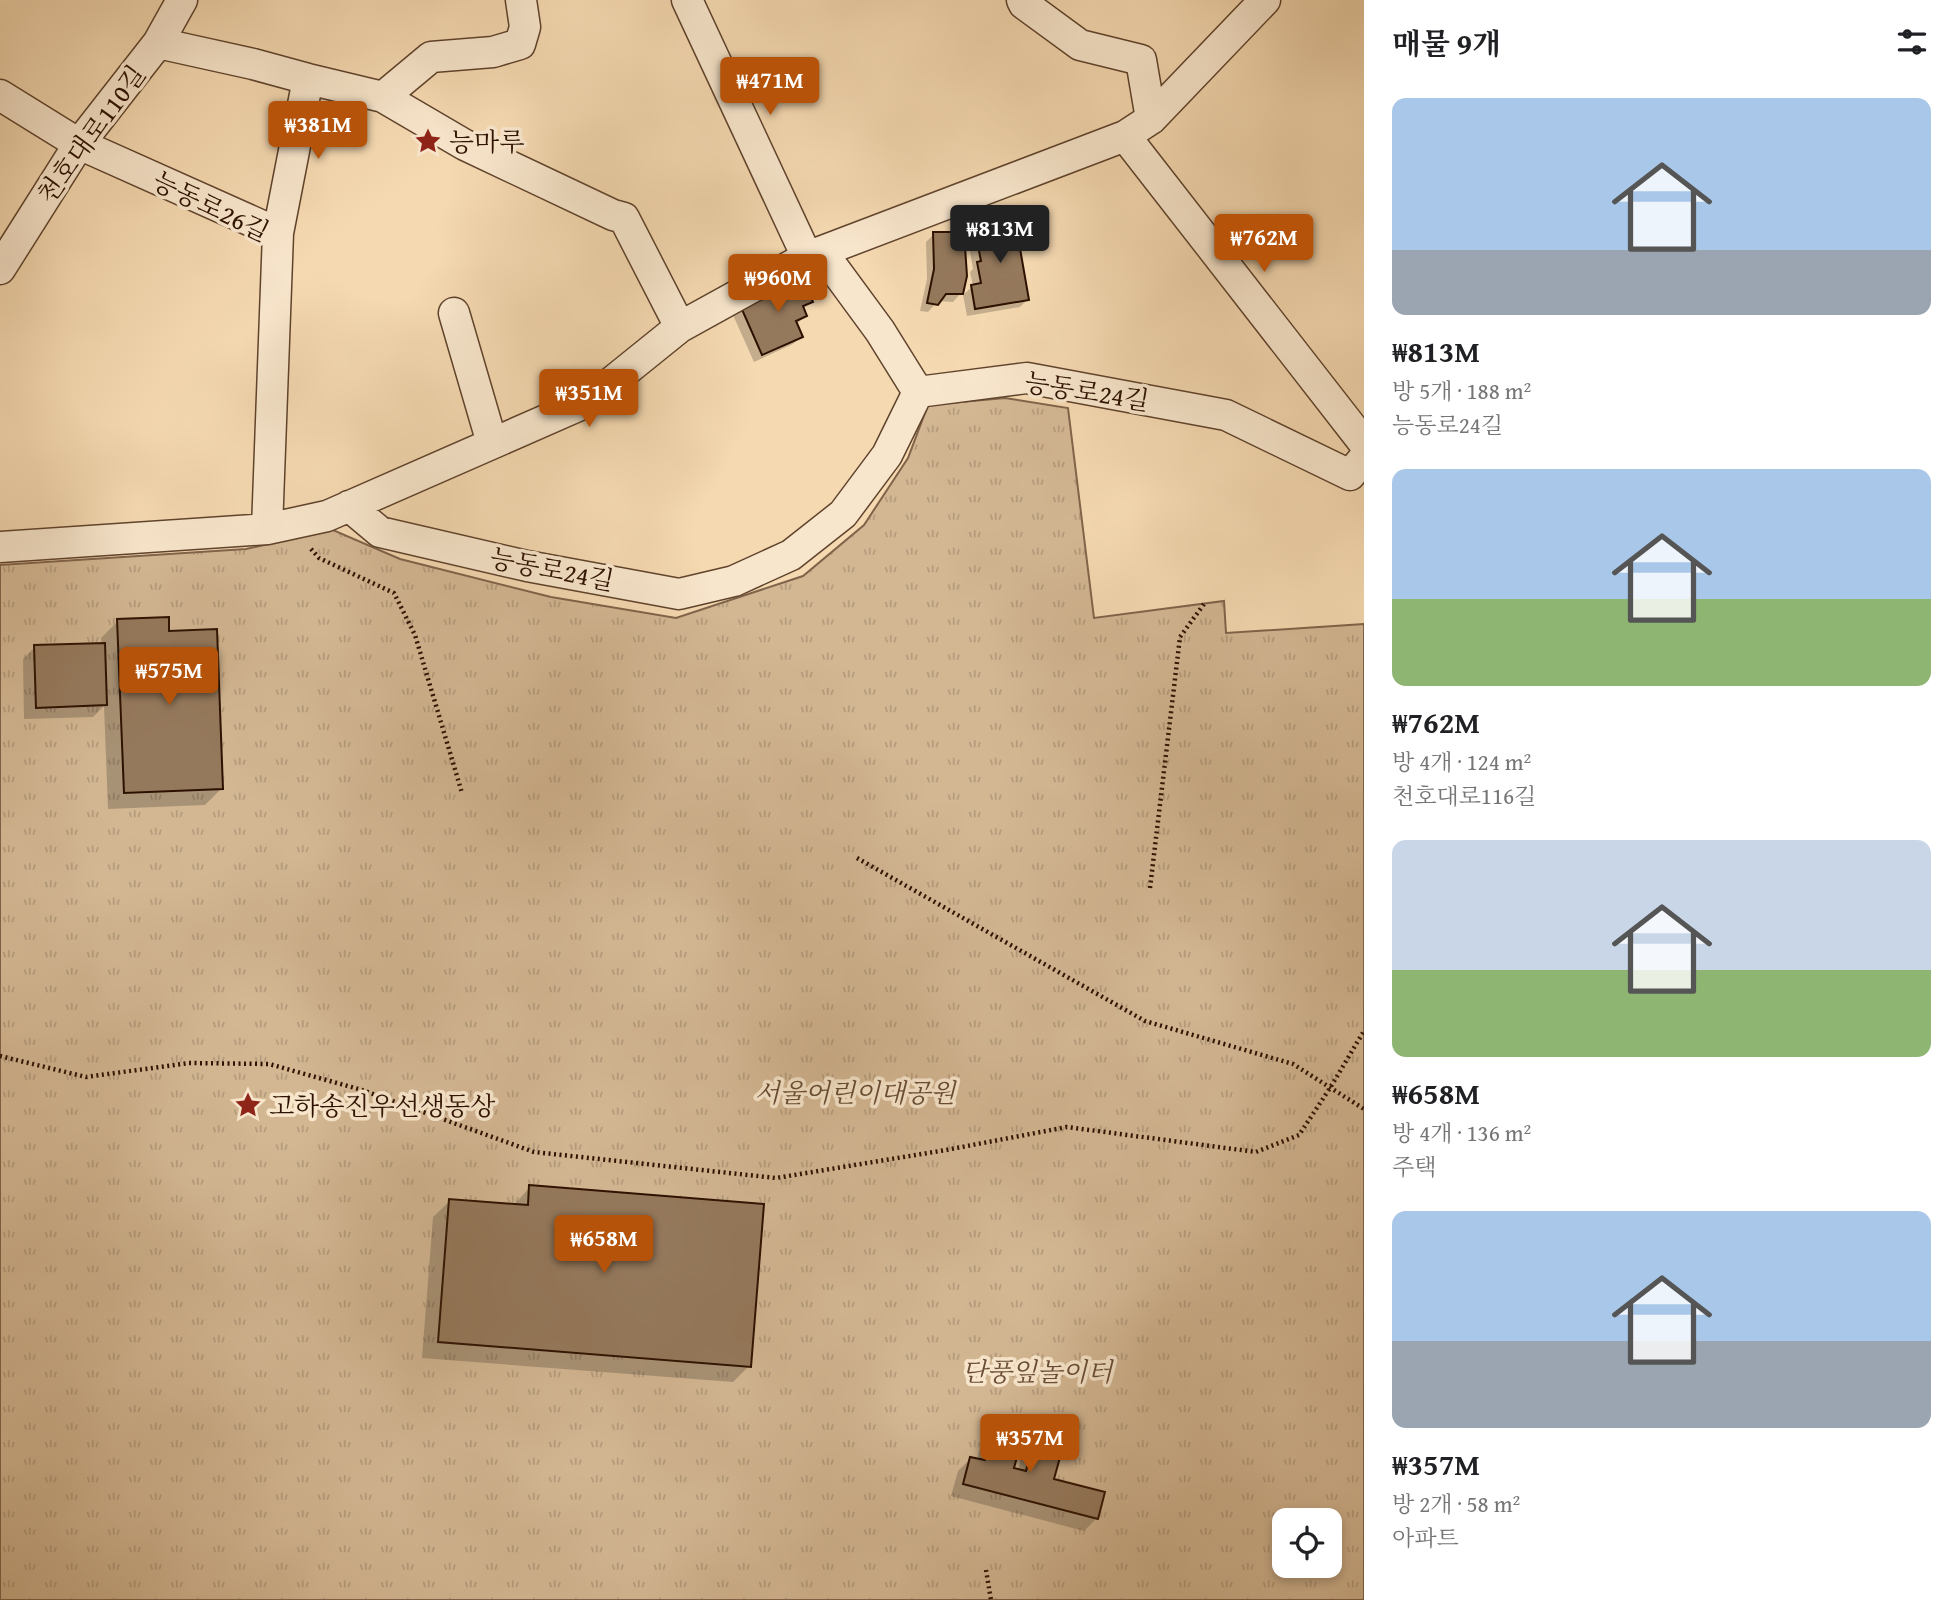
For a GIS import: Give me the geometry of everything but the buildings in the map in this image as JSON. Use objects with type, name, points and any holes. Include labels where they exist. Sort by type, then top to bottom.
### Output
[{"type":"street","name":"천호대로110길","points":[[0,269],[79,144],[158,43],[182,0]]},
{"type":"street","points":[[383,97],[431,57],[493,52],[520,44],[525,27],[521,0]]},
{"type":"street","points":[[687,0],[815,254],[880,331],[918,392]]},
{"type":"street","points":[[1022,0],[1080,45],[1142,60],[1151,119]]},
{"type":"street","points":[[0,547],[280,526],[327,516],[587,402],[680,327],[815,254],[1125,136],[1151,119],[1265,0]]},
{"type":"street","points":[[158,43],[383,97],[465,145],[612,215],[624,218],[680,327]]},
{"type":"street","points":[[278,233],[308,79]]},
{"type":"street","name":"능동로26길","points":[[0,96],[79,144],[278,233],[280,526]]},
{"type":"street","points":[[1125,136],[1364,443]]},
{"type":"street","points":[[454,313],[492,443]]},
{"type":"street","name":"능동로24길","points":[[349,506],[380,532],[527,566],[678,594],[734,581],[791,555],[843,514],[887,455],[918,392],[1027,377],[1226,415],[1350,474],[1364,458]]},
{"type":"path","points":[[280,526],[298,537],[319,558],[394,593],[415,635],[462,793]]},
{"type":"path","points":[[1150,888],[1180,637],[1204,604]]},
{"type":"path","points":[[856,858],[1145,1021],[1293,1064],[1364,1109]]},
{"type":"path","points":[[0,1056],[86,1077],[189,1063],[269,1064],[362,1090],[534,1152],[776,1178],[1068,1127],[1256,1153],[1299,1135],[1364,1031]]},
{"type":"path","points":[[986,1570],[991,1600]]},
{"type":"green space","name":"서울어린이대공원","points":[[1005,398],[1068,408],[1094,618],[1224,601],[1226,633],[1364,624],[1364,1600],[0,1600],[0,565],[246,549],[333,530],[400,559],[551,597],[676,618],[803,576],[864,525],[908,458],[928,405]]},
{"type":"place","name":"능마루","points":[[428,141]]},
{"type":"place","name":"고하송진우선생동상","points":[[248,1105]]},
{"type":"park label","name":"단풍잎놀이터","points":[[1037,1371]]}]
